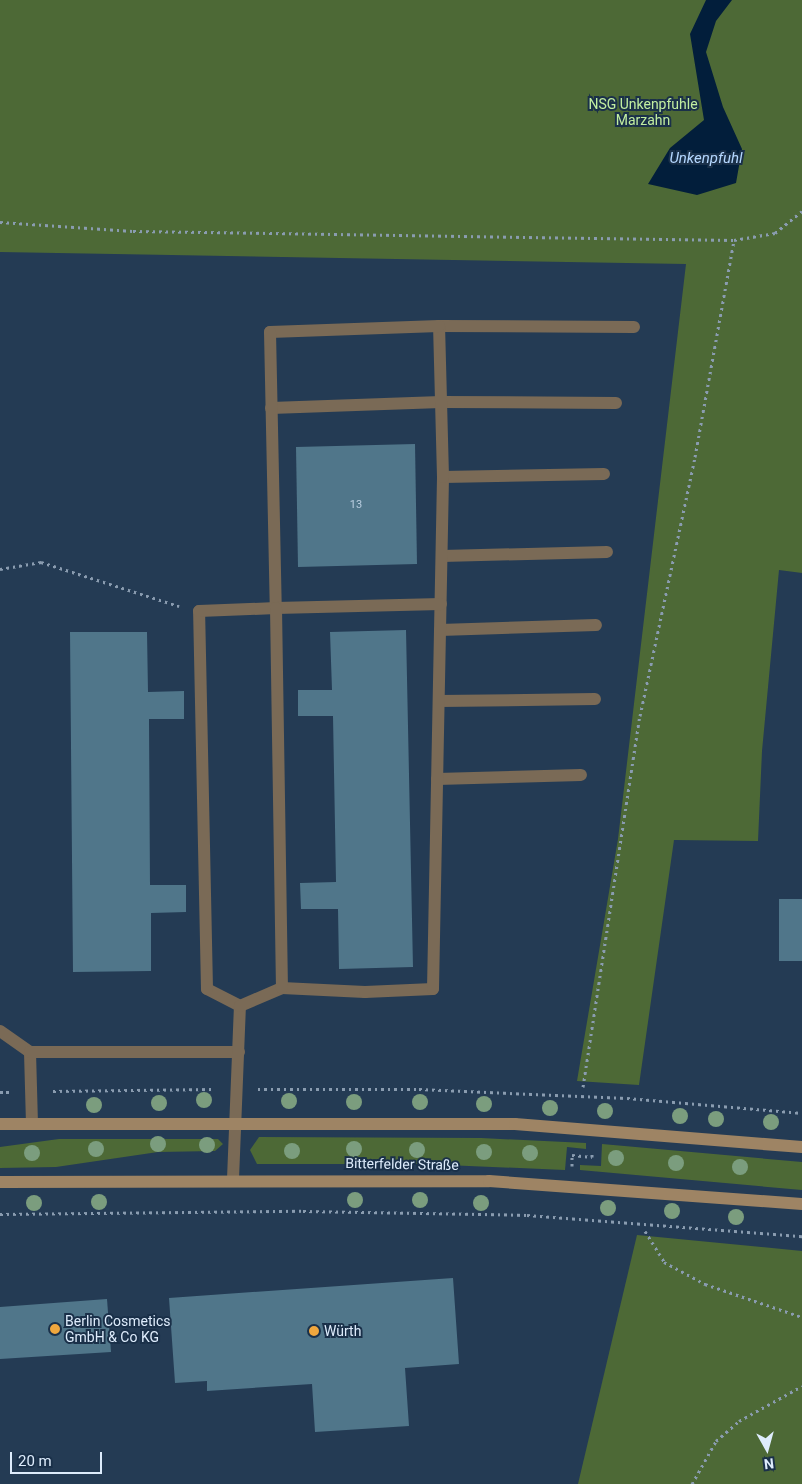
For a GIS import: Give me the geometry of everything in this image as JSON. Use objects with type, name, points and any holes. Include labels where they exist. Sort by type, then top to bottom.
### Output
[{"type":"main road","points":[[0,1124],[515,1124],[802,1146]]},
{"type":"main road","name":"Bitterfelder Straße","points":[[0,1182],[233,1179],[571,1184],[802,1204]]},
{"type":"street","points":[[240,1006],[282,988],[366,992],[433,989],[443,477],[439,326]]},
{"type":"street","points":[[282,988],[270,332],[439,326],[634,327]]},
{"type":"street","points":[[271,408],[440,402],[616,403]]},
{"type":"street","points":[[443,477],[604,474]]},
{"type":"street","points":[[442,556],[607,552]]},
{"type":"street","points":[[240,1006],[207,989],[199,612],[441,604]]},
{"type":"street","points":[[440,630],[596,625]]},
{"type":"street","points":[[439,701],[595,699]]},
{"type":"street","points":[[437,779],[581,775]]},
{"type":"street","points":[[233,1179],[240,1006]]},
{"type":"street","points":[[0,1031],[30,1052],[239,1052]]},
{"type":"street","points":[[30,1052],[32,1124]]},
{"type":"path","points":[[0,222],[133,231],[734,240],[775,233],[802,212]]},
{"type":"path","points":[[584,1088],[640,716],[695,457],[734,240]]},
{"type":"path","points":[[0,569],[42,562],[199,612]]},
{"type":"path","points":[[0,1092],[419,1088],[627,1098],[802,1113]]},
{"type":"path","points":[[572,1169],[572,1155],[592,1157],[592,1143]]},
{"type":"path","points":[[0,1214],[303,1211],[527,1215],[802,1236]]},
{"type":"path","points":[[645,1231],[664,1262],[705,1284],[802,1317]]},
{"type":"path","points":[[692,1484],[716,1441],[740,1421],[802,1386]]},
{"type":"green space","name":"NSG Unkenpfuhle Marzahn","points":[[0,0],[802,0],[802,573],[779,570],[762,751],[758,841],[674,840],[639,1085],[577,1081],[618,839],[686,264],[0,252]]},
{"type":"green space","points":[[259,1137],[481,1138],[586,1143],[586,1149],[567,1147],[565,1170],[422,1164],[257,1164],[250,1150]]},
{"type":"green space","points":[[59,1139],[218,1139],[223,1144],[215,1151],[158,1152],[56,1167],[0,1168],[0,1147]]},
{"type":"green space","points":[[602,1144],[802,1162],[802,1190],[580,1170],[580,1165],[601,1166]]},
{"type":"green space","points":[[637,1235],[802,1251],[802,1484],[578,1484]]},
{"type":"water","name":"Unkenpfuhl","points":[[706,0],[732,0],[716,21],[706,52],[723,107],[742,149],[736,183],[697,195],[648,184],[670,148],[704,120],[690,34]]},
{"type":"building","points":[[415,444],[417,564],[298,567],[296,447]]},
{"type":"building","points":[[406,630],[413,967],[339,969],[338,909],[301,909],[300,883],[336,882],[333,716],[298,716],[298,690],[332,690],[330,632]]},
{"type":"building","points":[[70,632],[147,632],[148,692],[184,691],[184,719],[149,719],[150,885],[186,885],[186,912],[151,913],[151,971],[73,972]]},
{"type":"building","points":[[779,899],[802,899],[802,961],[779,961]]},
{"type":"building","name":"Würth","points":[[453,1278],[459,1364],[405,1368],[409,1426],[315,1432],[312,1384],[207,1391],[207,1381],[175,1383],[169,1298]]},
{"type":"building","name":"Berlin Cosmetics GmbH & Co KG","points":[[107,1299],[111,1352],[0,1359],[0,1307]]},
{"type":"place","name":"Berlin Cosmetics GmbH & Co KG","points":[[55,1329]]},
{"type":"place","name":"Würth","points":[[314,1331]]}]
